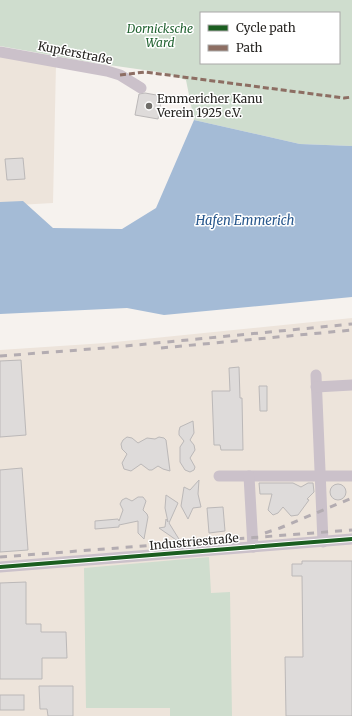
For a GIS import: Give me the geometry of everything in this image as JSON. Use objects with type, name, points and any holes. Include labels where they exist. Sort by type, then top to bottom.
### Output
[{"type":"street","name":"Kupferstraße","points":[[0,52],[107,71],[120,75],[141,88]]},
{"type":"street","points":[[316,374],[323,542]]},
{"type":"street","points":[[316,387],[352,385]]},
{"type":"street","points":[[219,476],[352,476]]},
{"type":"street","points":[[249,476],[253,547]]},
{"type":"street","name":"Industriestraße","points":[[0,567],[352,539]]},
{"type":"shaded area","points":[[0,54],[56,64],[53,203],[0,206]]},
{"type":"shaded area","points":[[352,318],[352,716],[0,716],[0,350],[105,343]]},
{"type":"green space","name":"Dornicksche Ward","points":[[0,0],[352,0],[352,146],[300,144],[194,120],[186,80],[165,73],[95,63],[0,46]]},
{"type":"green space","points":[[209,557],[211,593],[230,592],[232,716],[170,716],[170,708],[86,708],[84,568]]},
{"type":"water","name":"Hafen Emmerich","points":[[194,120],[300,144],[352,146],[352,297],[164,315],[127,308],[0,314],[0,202],[23,201],[53,228],[122,229],[156,208]]},
{"type":"building","name":"Emmericher Kanu Verein 1925 e.V.","points":[[145,93],[162,96],[158,119],[135,115],[139,94]]},
{"type":"building","points":[[23,158],[25,179],[7,180],[5,159]]},
{"type":"building","points":[[21,360],[26,435],[0,437],[0,361]]},
{"type":"building","points":[[239,367],[240,398],[242,398],[243,450],[221,450],[220,445],[214,445],[212,391],[230,391],[229,368]]},
{"type":"building","points":[[259,386],[267,386],[267,411],[260,411]]},
{"type":"building","points":[[193,421],[194,433],[190,440],[194,445],[195,450],[190,458],[195,467],[194,470],[190,472],[185,470],[180,462],[180,447],[184,441],[179,435],[179,431],[180,427]]},
{"type":"building","points":[[127,437],[132,438],[138,443],[147,438],[164,438],[166,440],[170,471],[158,466],[152,470],[149,470],[141,464],[131,471],[124,469],[122,463],[127,454],[122,449],[121,444]]},
{"type":"building","points":[[22,468],[28,550],[0,552],[0,470]]},
{"type":"building","points":[[199,480],[198,494],[201,507],[193,508],[188,519],[181,506],[184,487],[190,490]]},
{"type":"building","points":[[259,483],[293,483],[301,487],[308,483],[313,483],[314,492],[307,499],[309,500],[298,515],[291,516],[283,507],[278,513],[273,515],[268,510],[272,494],[260,494]]},
{"type":"building","points":[[338,484],[345,489],[346,492],[341,499],[338,500],[331,495],[330,492],[335,485]]},
{"type":"building","points":[[166,495],[178,503],[169,523],[182,544],[159,528],[165,527],[166,519],[168,522],[165,508]]},
{"type":"building","points":[[138,497],[143,497],[146,501],[143,510],[148,517],[144,539],[138,533],[138,521],[119,525],[119,527],[95,529],[95,521],[118,519],[119,521],[123,510],[120,504],[122,500],[126,498],[132,501]]},
{"type":"building","points":[[223,507],[225,531],[209,533],[207,508]]},
{"type":"building","points":[[302,561],[352,561],[352,716],[286,716],[285,657],[303,657],[302,576],[292,576],[292,564],[302,564]]},
{"type":"building","points":[[26,582],[26,624],[41,624],[41,632],[66,632],[67,658],[42,658],[42,679],[0,679],[0,583]]},
{"type":"building","points":[[39,686],[73,686],[73,716],[48,716],[47,709],[40,709]]},
{"type":"building","points":[[0,695],[24,695],[24,710],[0,710]]},
{"type":"railway","points":[[0,356],[105,348],[352,324]]},
{"type":"railway","points":[[161,348],[352,330]]},
{"type":"railway","points":[[265,533],[352,498]]},
{"type":"railway","points":[[0,557],[352,530]]},
{"type":"marked path","points":[[120,75],[145,72],[344,98],[352,97]]},
{"type":"cycle path","points":[[0,567],[352,539]]},
{"type":"place","name":"Emmericher Kanu Verein 1925 e.V.","points":[[149,106]]}]
